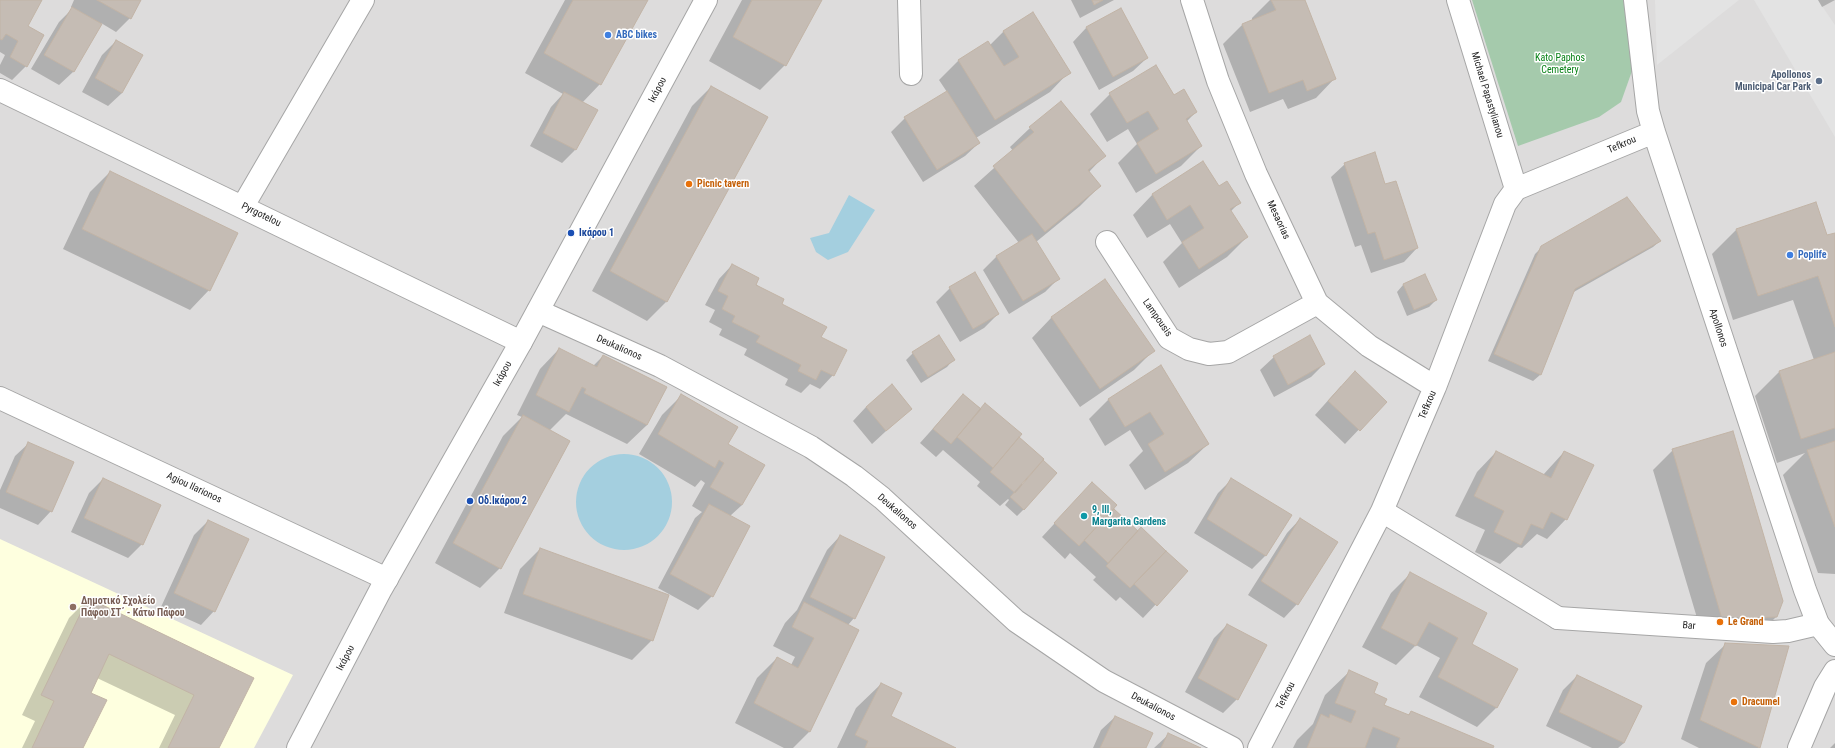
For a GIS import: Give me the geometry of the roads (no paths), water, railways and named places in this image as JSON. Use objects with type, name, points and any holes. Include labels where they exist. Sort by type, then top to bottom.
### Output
[{"type":"street","points":[[243,206],[363,0]]},
{"type":"street","name":"Ικάρου","points":[[298,748],[387,579],[521,342],[706,0]]},
{"type":"street","points":[[909,0],[911,74]]},
{"type":"street","name":"Mesaorias","points":[[1192,0],[1218,81],[1256,174],[1317,303],[1370,346],[1435,387]]},
{"type":"street","name":"Michael Papastylianou","points":[[1458,0],[1516,189]]},
{"type":"street","name":"Apollonos","points":[[1635,0],[1648,111],[1654,132],[1793,554],[1818,624],[1835,645]]},
{"type":"street","name":"Pyrgotelou","points":[[0,90],[243,206],[521,342]]},
{"type":"street","name":"Tefkrou","points":[[1259,748],[1382,511],[1435,387],[1505,204],[1516,189],[1654,132]]},
{"type":"street","name":"Lampousis","points":[[1107,242],[1169,338],[1189,349],[1209,354],[1228,352],[1317,303]]},
{"type":"street","name":"Deukalionos","points":[[538,311],[660,366],[811,447],[854,476],[882,498],[1016,621],[1104,681],[1232,748]]},
{"type":"street","name":"Agiou Ilarionos","points":[[0,398],[387,579]]},
{"type":"street","name":"Bar","points":[[1382,511],[1558,618],[1773,632],[1788,631],[1818,624]]},
{"type":"street","points":[[1799,748],[1825,687],[1835,671]]},
{"type":"water","points":[[849,195],[875,210],[848,252],[828,260],[816,252],[810,238],[829,233]]},
{"type":"water","points":[[624,454],[642,458],[651,462],[658,468],[664,475],[668,484],[672,502],[668,520],[664,529],[658,536],[651,542],[642,546],[624,550],[606,546],[597,542],[590,536],[584,529],[580,520],[576,502],[580,484],[584,475],[590,468],[597,462],[606,458]]},
{"type":"place","name":"ABC bikes","points":[[608,35]]},
{"type":"place","name":"Apollonos Municipal Car Park","points":[[1819,81]]},
{"type":"place","name":"Picnic tavern","points":[[689,184]]},
{"type":"place","name":"Ικάρου 1","points":[[571,233]]},
{"type":"place","name":"Poplife","points":[[1790,255]]},
{"type":"place","name":"Οδ.Ικάρου 2","points":[[470,501]]},
{"type":"place","name":"9, lll, Margarita Gardens","points":[[1084,516]]},
{"type":"place","name":"Δημοτικό Σχολείο Πάφου ΣΤ΄ - Κάτω Πάφου","points":[[73,607]]},
{"type":"place","name":"Le Grand","points":[[1720,622]]},
{"type":"place","name":"Dracumel","points":[[1734,702]]},
{"type":"park label","name":"Kato Paphos Cemetery","points":[[1560,64]]}]
